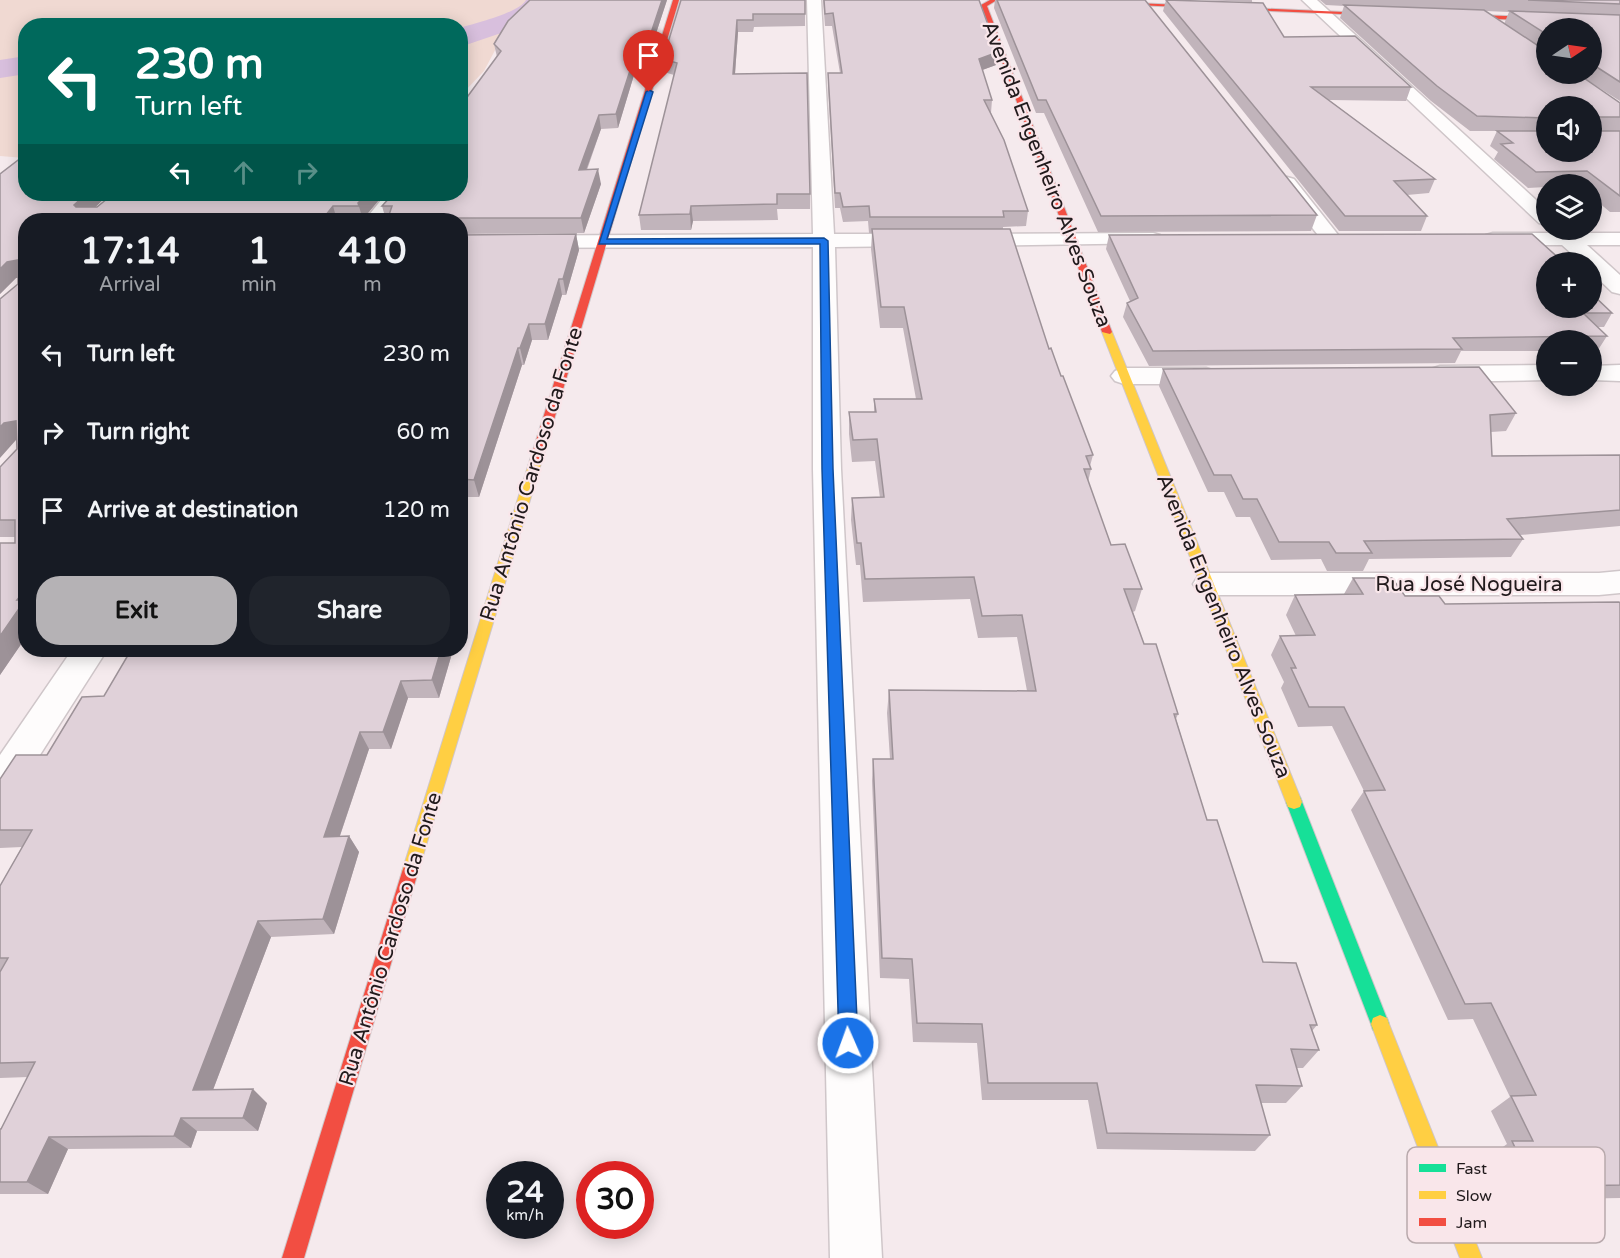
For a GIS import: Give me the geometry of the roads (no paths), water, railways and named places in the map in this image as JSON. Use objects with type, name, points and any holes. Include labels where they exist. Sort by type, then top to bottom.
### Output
[{"type":"street","name":"Rua Antônio Cardoso da Fonte","points":[[293,1258],[676,0]]},
{"type":"street","points":[[814,0],[824,241],[828,481],[856,1258]]},
{"type":"street","name":"Avenida Engenheiro Alves Souza","points":[[994,0],[984,5],[1074,239],[1076,253],[1209,584],[1428,1147]]},
{"type":"street","points":[[1024,0],[1314,6],[1401,14]]},
{"type":"street","points":[[1148,4],[1162,23]]},
{"type":"street","points":[[1314,6],[1461,138],[1536,209]]},
{"type":"street","points":[[1436,15],[1620,22]]},
{"type":"street","points":[[1483,17],[1510,36]]},
{"type":"street","points":[[1461,138],[1482,138]]},
{"type":"street","points":[[1281,174],[1332,240]]},
{"type":"street","points":[[381,213],[390,201]]},
{"type":"street","points":[[1473,239],[1536,236]]},
{"type":"street","points":[[1602,237],[1620,239]]},
{"type":"street","points":[[468,242],[1168,239]]},
{"type":"street","points":[[1309,240],[1356,240]]},
{"type":"street","points":[[1569,240],[1620,287]]},
{"type":"street","points":[[1417,374],[1536,373]]},
{"type":"street","points":[[1602,373],[1620,373]]},
{"type":"street","points":[[1124,376],[1229,375]]},
{"type":"street","points":[[1610,583],[1620,612]]},
{"type":"street","name":"Rua José Nogueira","points":[[1209,584],[1610,583]]},
{"type":"street","points":[[0,786],[85,657]]},
{"type":"street","name":"Avenida Engenheiro Alves Souza","points":[[1465,1243],[1471,1258]]},
{"type":"waterway","points":[[468,35],[512,20],[535,9],[539,0]]},
{"type":"waterway","points":[[0,69],[18,66]]}]
